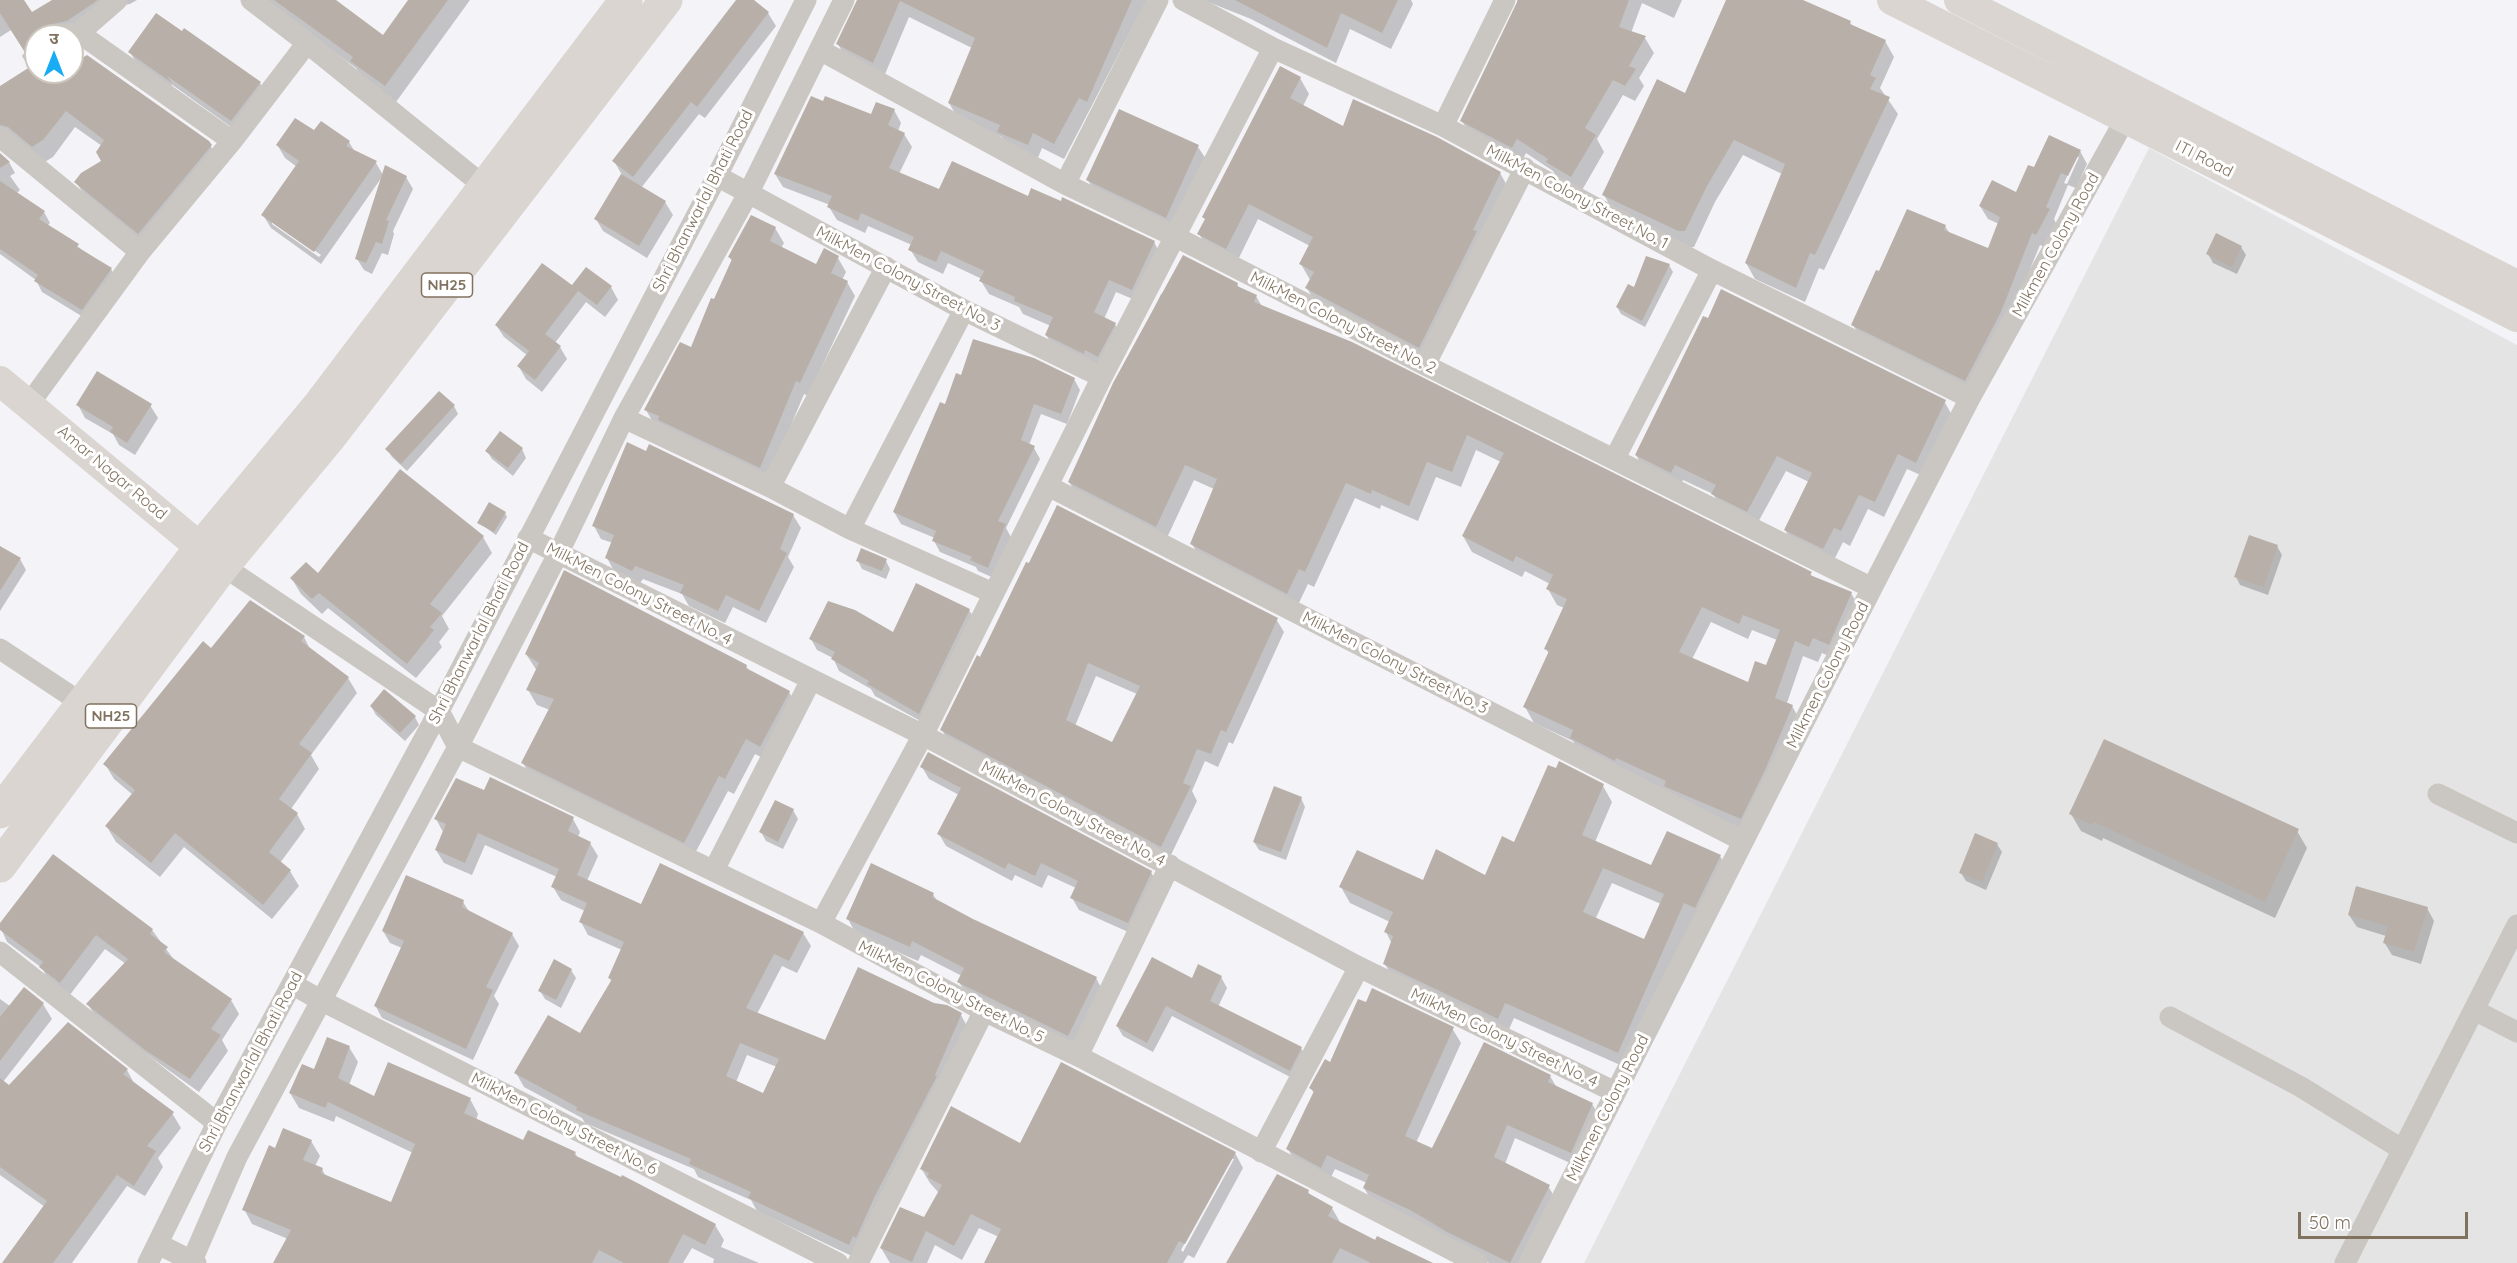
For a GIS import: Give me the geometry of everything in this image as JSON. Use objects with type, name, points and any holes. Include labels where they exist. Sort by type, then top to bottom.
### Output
[{"type":"main road","name":"NH25","points":[[0,866],[212,556],[320,404],[626,0]]},
{"type":"main road","name":"NH25","points":[[0,812],[82,704],[212,556],[272,509],[666,0]]},
{"type":"street","points":[[84,24],[117,0]]},
{"type":"street","points":[[251,0],[484,186]]},
{"type":"street","name":"Shri Bhanwarlal Bhati Road","points":[[148,1263],[217,1123],[439,711],[806,0]]},
{"type":"street","name":"Shri Bhanwarlal Bhati Road","points":[[193,1262],[237,1157],[458,747],[558,554],[624,418],[748,192],[844,0]]},
{"type":"street","points":[[1065,184],[1158,0]]},
{"type":"street","name":"MilkMen Colony Street No. 1","points":[[1183,0],[1273,48],[1443,126],[1712,270],[1970,399]]},
{"type":"street","points":[[1443,126],[1505,0]]},
{"type":"street","name":"ITI Road","points":[[1892,0],[2133,106],[2517,285]]},
{"type":"street","name":"ITI Road","points":[[1959,0],[2133,106],[2517,317]]},
{"type":"street","points":[[84,43],[232,141]]},
{"type":"street","points":[[29,404],[140,252],[232,141],[307,43]]},
{"type":"street","points":[[821,923],[923,735],[1102,377],[1273,48]]},
{"type":"street","name":"MilkMen Colony Street No. 2","points":[[820,50],[1065,184],[1176,237],[1425,365],[1872,588]]},
{"type":"street","name":"Milkmen Colony Road","points":[[1529,1263],[1970,399],[2133,106]]},
{"type":"street","points":[[0,137],[140,252]]},
{"type":"street","points":[[1425,365],[1525,168]]},
{"type":"street","name":"MilkMen Colony Street No. 3","points":[[717,176],[964,310],[1102,377]]},
{"type":"street","points":[[770,488],[886,267]]},
{"type":"street","points":[[1615,458],[1712,270]]},
{"type":"street","points":[[850,529],[964,310]]},
{"type":"street","name":"Amar Nagar Road","points":[[0,381],[212,556]]},
{"type":"street","points":[[624,418],[850,529],[993,593]]},
{"type":"street","name":"MilkMen Colony Street No. 3","points":[[1048,486],[1743,841]]},
{"type":"street","name":"MilkMen Colony Street No. 4","points":[[528,538],[923,735],[1359,967],[1615,1092]]},
{"type":"street","points":[[212,556],[439,711],[458,747]]},
{"type":"street","points":[[0,649],[82,704]]},
{"type":"street","points":[[714,870],[811,680]]},
{"type":"street","name":"MilkMen Colony Street No. 5","points":[[458,747],[821,923],[984,1011],[1078,1056],[1476,1263]]},
{"type":"street","points":[[2438,794],[2517,833]]},
{"type":"street","points":[[1078,1056],[1170,865]]},
{"type":"street","points":[[2345,1263],[2517,925]]},
{"type":"street","points":[[0,952],[217,1123]]},
{"type":"street","points":[[1261,1152],[1359,967]]},
{"type":"street","name":"MilkMen Colony Street No. 6","points":[[292,984],[838,1263]]},
{"type":"street","points":[[2474,1010],[2517,1032]]},
{"type":"street","points":[[858,1263],[984,1011]]},
{"type":"street","points":[[2170,1017],[2301,1087],[2403,1150]]},
{"type":"street","points":[[158,1244],[193,1262]]},
{"type":"shaded area","points":[[2149,148],[2517,345],[2517,1263],[1584,1263]]},
{"type":"building","points":[[0,0],[24,0],[32,12],[52,0],[98,0],[67,21],[53,24],[24,24],[24,51],[0,13]]},
{"type":"building","points":[[274,0],[336,0],[383,35],[408,0],[448,0],[385,86],[350,61],[353,57]]},
{"type":"building","points":[[736,0],[754,0],[769,12],[697,107],[691,102],[633,177],[612,161]]},
{"type":"building","points":[[857,0],[1132,0],[1087,102],[1079,98],[1054,144],[1033,133],[1028,145],[997,132],[1000,125],[948,103],[975,38],[900,1],[873,63],[836,44]]},
{"type":"building","points":[[1235,0],[1398,0],[1382,33],[1341,13],[1327,48]]},
{"type":"building","points":[[1518,0],[1629,0],[1619,27],[1646,36],[1629,66],[1636,69],[1625,86],[1613,80],[1585,128],[1596,135],[1571,177],[1546,162],[1548,159],[1517,139],[1512,148],[1460,121]]},
{"type":"building","points":[[1726,0],[1803,0],[1851,21],[1850,24],[1886,40],[1870,75],[1876,78],[1870,89],[1890,97],[1815,255],[1810,253],[1796,288],[1745,263],[1785,164],[1734,140],[1707,186],[1685,231],[1678,231],[1602,195],[1657,79],[1685,93]]},
{"type":"building","points":[[156,13],[182,31],[184,28],[261,82],[231,121],[128,52]]},
{"type":"building","points":[[87,55],[212,145],[138,234],[74,182],[81,173],[101,161],[96,152],[104,140],[66,111],[43,140],[32,147],[8,127],[0,125],[0,86],[24,71],[24,84],[84,84],[84,57]]},
{"type":"building","points":[[1280,66],[1301,77],[1290,98],[1343,126],[1353,99],[1437,137],[1501,172],[1473,230],[1477,231],[1419,348],[1305,288],[1314,272],[1299,264],[1313,237],[1249,204],[1226,249],[1197,234],[1205,219],[1202,217]]},
{"type":"building","points":[[811,96],[823,101],[825,96],[871,114],[876,102],[895,109],[888,125],[905,133],[889,168],[939,189],[952,161],[1028,196],[1031,188],[1061,201],[1062,197],[1155,241],[1132,290],[1109,280],[1094,312],[1116,323],[1098,357],[1085,350],[1084,354],[1045,335],[1053,317],[1014,301],[1015,297],[979,281],[984,271],[941,251],[936,262],[908,250],[914,237],[861,213],[858,221],[827,207],[832,196],[774,174]]},
{"type":"building","points":[[1119,109],[1199,145],[1166,218],[1086,180]]},
{"type":"building","points":[[295,118],[314,130],[321,121],[350,141],[346,146],[377,161],[314,252],[261,215],[299,161],[276,145]]},
{"type":"building","points":[[2049,135],[2081,150],[2068,176],[2061,173],[2046,207],[2050,209],[2036,235],[2032,233],[2001,312],[1965,381],[1851,325],[1907,209],[1946,225],[1944,230],[1988,248],[2000,217],[1979,206],[1992,180],[2016,192],[2028,165],[2034,167]]},
{"type":"building","points":[[0,153],[10,162],[0,168]]},
{"type":"building","points":[[385,165],[407,176],[386,220],[389,221],[382,244],[376,242],[366,263],[355,259]]},
{"type":"building","points":[[621,174],[666,201],[639,246],[594,219]]},
{"type":"building","points":[[0,181],[45,211],[39,219],[79,244],[77,247],[112,268],[82,310],[34,281],[38,275],[0,249]]},
{"type":"building","points":[[751,215],[776,227],[770,241],[816,264],[824,248],[839,256],[831,273],[848,281],[800,383],[796,381],[760,468],[658,420],[659,416],[644,410],[680,342],[691,347],[711,298],[714,299],[732,259],[728,257]]},
{"type":"building","points":[[2216,233],[2242,246],[2232,267],[2206,254]]},
{"type":"building","points":[[1183,255],[1257,295],[1254,302],[1352,342],[1812,572],[1810,575],[1852,592],[1829,645],[1813,638],[1809,647],[1795,641],[1775,698],[1793,705],[1741,819],[1668,788],[1664,786],[1666,781],[1616,758],[1615,761],[1570,738],[1573,730],[1523,707],[1549,651],[1544,649],[1567,599],[1546,589],[1553,575],[1516,556],[1513,562],[1462,536],[1504,453],[1467,435],[1452,472],[1427,462],[1409,506],[1372,490],[1371,494],[1346,483],[1305,572],[1299,569],[1287,594],[1190,544],[1217,479],[1185,465],[1156,527],[1068,482],[1113,383]],"holes":[[[1702,607],[1739,624],[1743,615],[1780,630],[1766,665],[1755,661],[1748,682],[1679,652]]]},
{"type":"building","points":[[1646,256],[1670,264],[1642,321],[1616,307],[1628,284],[1634,287]]},
{"type":"building","points":[[542,263],[572,285],[586,267],[612,286],[597,305],[578,291],[545,334],[561,346],[535,380],[517,366],[529,351],[495,325]]},
{"type":"building","points":[[1721,289],[1946,400],[1916,463],[1898,454],[1875,502],[1859,495],[1841,531],[1834,528],[1823,549],[1784,530],[1812,473],[1777,456],[1747,512],[1711,494],[1716,485],[1675,465],[1671,473],[1635,455],[1703,316],[1708,318]]},
{"type":"building","points":[[973,339],[1034,358],[1075,378],[1061,414],[1034,404],[1021,440],[1035,446],[998,521],[1006,524],[988,568],[970,560],[972,557],[932,541],[936,531],[893,512],[940,402],[945,404],[956,373],[961,375]]},
{"type":"building","points":[[97,371],[152,404],[127,443],[110,432],[113,427],[76,405]]},
{"type":"building","points":[[439,391],[455,405],[401,464],[385,449]]},
{"type":"building","points":[[500,431],[523,448],[508,468],[485,451]]},
{"type":"building","points":[[627,442],[646,451],[649,444],[794,514],[780,549],[787,553],[759,611],[726,595],[718,611],[680,593],[684,585],[635,566],[632,571],[605,558],[614,535],[592,526]]},
{"type":"building","points":[[400,469],[484,536],[430,604],[442,613],[430,627],[434,630],[407,664],[319,593],[312,599],[290,578],[306,562],[318,573]]},
{"type":"building","points":[[489,502],[506,512],[494,532],[477,523]]},
{"type":"building","points":[[1057,505],[1278,618],[1226,732],[1221,730],[1211,754],[1197,749],[1183,783],[1191,786],[1161,847],[940,730],[977,655],[980,657],[1026,562],[1029,563]],"holes":[[[1088,663],[1140,686],[1112,742],[1066,720]]]},
{"type":"building","points":[[2249,535],[2278,545],[2264,587],[2234,577]]},
{"type":"building","points":[[0,546],[21,558],[0,591]]},
{"type":"building","points":[[861,548],[887,559],[882,571],[856,561]]},
{"type":"building","points":[[564,570],[747,665],[746,668],[790,691],[760,747],[746,739],[725,779],[719,776],[684,843],[521,763],[554,699],[526,690],[539,663],[525,654]]},
{"type":"building","points":[[916,583],[970,609],[919,714],[867,684],[869,681],[831,659],[835,652],[809,639],[828,601],[855,610],[893,632]]},
{"type":"building","points":[[250,600],[305,636],[301,641],[349,677],[299,744],[312,753],[279,799],[298,813],[269,852],[291,870],[263,905],[175,833],[151,863],[105,826],[135,790],[103,764],[203,641],[211,648]]},
{"type":"building","points":[[384,689],[416,716],[400,733],[370,706]]},
{"type":"building","points":[[2104,739],[2299,829],[2265,902],[2094,822],[2092,825],[2069,814]]},
{"type":"building","points":[[928,752],[1152,871],[1128,923],[1070,898],[1078,881],[1041,863],[1035,876],[1008,863],[1005,869],[937,834],[961,788],[920,767]]},
{"type":"building","points":[[1559,761],[1604,784],[1582,835],[1651,865],[1667,831],[1721,855],[1695,908],[1684,903],[1618,1053],[1505,1003],[1498,1019],[1383,964],[1393,936],[1384,932],[1393,912],[1339,887],[1357,850],[1423,880],[1436,849],[1485,875],[1502,836],[1514,842],[1548,765],[1556,768]],"holes":[[[1603,868],[1664,894],[1644,939],[1583,912]]]},
{"type":"building","points":[[490,777],[574,817],[568,831],[591,842],[577,875],[641,904],[660,863],[804,932],[789,961],[774,954],[746,1008],[825,1040],[858,967],[934,1003],[947,1005],[962,1013],[935,1075],[937,1076],[856,1238],[853,1236],[849,1245],[748,1198],[751,1192],[689,1164],[691,1159],[576,1110],[577,1107],[514,1073],[548,1015],[580,1033],[612,979],[608,978],[624,942],[579,922],[587,903],[551,887],[559,869],[478,833],[465,863],[435,850],[446,824],[434,819],[456,778],[484,790]],"holes":[[[740,1043],[779,1059],[763,1093],[726,1076]]]},
{"type":"building","points":[[1274,786],[1302,797],[1281,852],[1253,842]]},
{"type":"building","points":[[775,800],[794,809],[778,842],[759,832]]},
{"type":"building","points":[[1975,833],[1998,843],[1982,882],[1959,873]]},
{"type":"building","points":[[53,854],[153,929],[150,934],[168,947],[164,952],[232,999],[211,1029],[221,1035],[190,1079],[145,1050],[86,1004],[128,959],[96,935],[60,983],[39,967],[43,962],[0,930],[0,923]]},
{"type":"building","points":[[871,863],[934,893],[932,897],[973,919],[1097,977],[1068,1036],[957,982],[964,968],[912,941],[910,947],[846,919]]},
{"type":"building","points":[[406,875],[464,900],[462,907],[513,933],[486,987],[493,990],[466,1049],[374,1006],[404,941],[382,931]]},
{"type":"building","points":[[2356,886],[2428,907],[2414,952],[2383,943],[2388,926],[2348,915]]},
{"type":"building","points":[[1152,957],[1192,978],[1198,964],[1222,976],[1210,1001],[1302,1047],[1290,1071],[1166,1006],[1147,1043],[1116,1026]]},
{"type":"building","points":[[554,959],[572,969],[556,1000],[538,991]]},
{"type":"building","points":[[24,987],[44,1003],[0,1061],[0,1017]]},
{"type":"building","points":[[1372,988],[1454,1027],[1405,1136],[1432,1148],[1484,1042],[1551,1075],[1548,1082],[1593,1103],[1571,1153],[1507,1125],[1494,1157],[1550,1185],[1510,1263],[1363,1188],[1369,1175],[1327,1155],[1321,1168],[1286,1149],[1314,1091],[1309,1088],[1325,1059],[1330,1062],[1358,999],[1366,1002]]},
{"type":"building","points":[[68,1022],[128,1069],[123,1074],[174,1112],[147,1146],[156,1151],[134,1186],[117,1175],[53,1263],[2,1263],[47,1201],[0,1167],[0,1078],[9,1085]]},
{"type":"building","points":[[327,1037],[350,1046],[338,1078],[374,1096],[388,1062],[471,1098],[464,1113],[523,1140],[528,1130],[716,1224],[705,1245],[683,1234],[668,1263],[624,1263],[599,1250],[592,1263],[273,1263],[291,1230],[242,1210],[269,1145],[275,1148],[283,1128],[312,1140],[303,1160],[323,1168],[321,1173],[391,1202],[415,1144],[328,1102],[325,1108],[289,1093],[302,1064],[314,1069]]},
{"type":"building","points":[[1061,1062],[1236,1152],[1185,1244],[1179,1241],[1167,1263],[984,1263],[1001,1229],[971,1214],[954,1246],[926,1231],[912,1262],[880,1248],[900,1207],[924,1217],[942,1185],[927,1177],[929,1173],[920,1169],[951,1106],[1020,1143]]},
{"type":"building","points":[[1277,1174],[1309,1190],[1308,1193],[1333,1207],[1328,1216],[1375,1240],[1377,1236],[1433,1263],[1371,1263],[1340,1248],[1332,1263],[1226,1263]]}]
